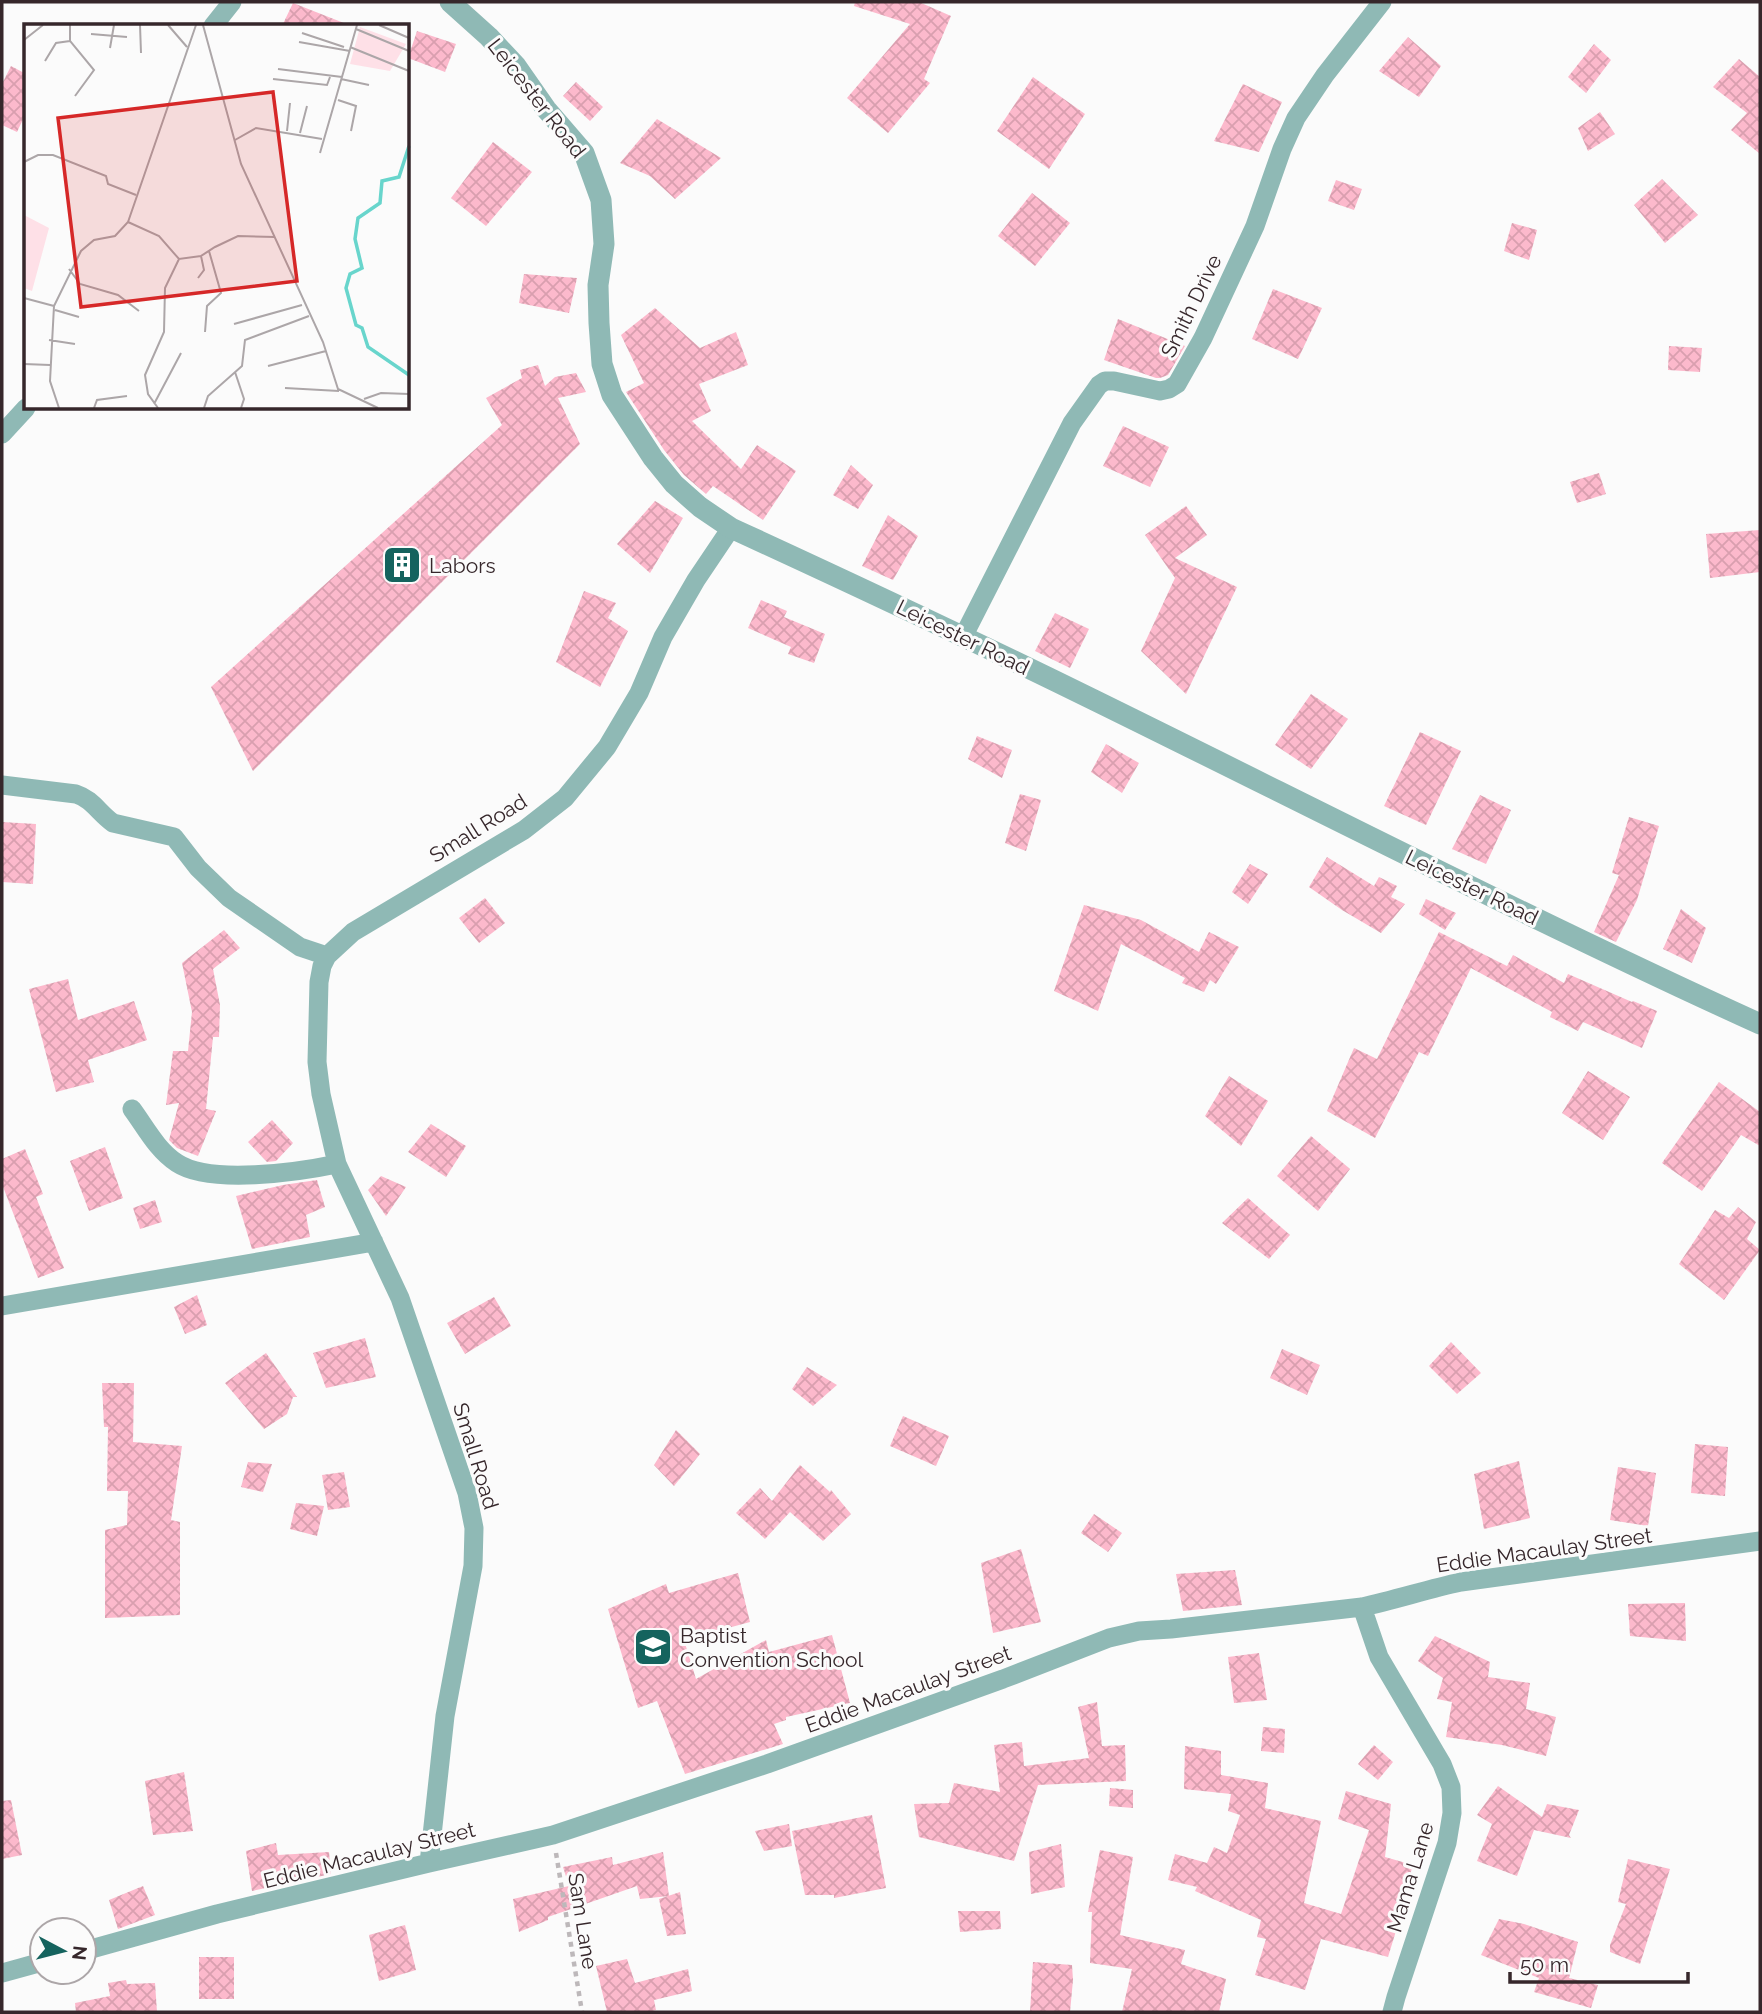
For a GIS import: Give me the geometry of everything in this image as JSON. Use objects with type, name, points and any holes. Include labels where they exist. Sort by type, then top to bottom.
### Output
[{"type":"street","points":[[215,24],[232,2]]},
{"type":"street","name":"Leicester Road","points":[[450,2],[516,66],[546,109],[584,153],[601,200],[604,244],[598,285],[598,323],[602,364],[612,395],[653,458],[674,484],[700,506],[731,528],[963,637],[1649,974],[1760,1024]]},
{"type":"street","name":"Smith Drive","points":[[963,637],[1072,423],[1099,385],[1105,381],[1114,381],[1160,391],[1177,384],[1203,338],[1255,226],[1296,118],[1317,85],[1382,2]]},
{"type":"street","points":[[2,434],[24,410]]},
{"type":"street","name":"Small Road","points":[[429,1863],[445,1716],[473,1566],[474,1528],[467,1493],[400,1298],[337,1164],[321,1094],[317,1062],[319,982],[322,966],[327,956],[353,932],[524,830],[565,798],[607,747],[639,693],[670,625],[731,528]]},
{"type":"street","points":[[2,785],[86,797],[113,823],[174,837],[198,868],[229,898],[300,947],[327,956]]},
{"type":"street","points":[[132,1109],[161,1150],[179,1165],[203,1172],[268,1175],[337,1164]]},
{"type":"street","points":[[2,1306],[374,1242]]},
{"type":"street","name":"Eddie Macaulay Street","points":[[98,1947],[218,1914],[553,1835],[767,1764],[1109,1638],[1139,1631],[1362,1607],[1461,1581],[1760,1541]]},
{"type":"street","name":"Mama Lane","points":[[1362,1607],[1379,1657],[1442,1764],[1451,1787],[1452,1813],[1447,1843],[1392,2012]]},
{"type":"street","points":[[2,1973],[28,1966]]},
{"type":"path","name":"Sam Lane","points":[[553,1835],[582,2012]]},
{"type":"building","points":[[855,2],[919,2],[951,16],[924,79],[930,83],[888,133],[847,98],[910,24],[854,6]]},
{"type":"building","points":[[293,3],[346,24],[283,24]]},
{"type":"building","points":[[417,31],[456,44],[445,72],[410,59]]},
{"type":"building","points":[[1408,37],[1441,66],[1419,97],[1379,71]]},
{"type":"building","points":[[1594,44],[1611,60],[1586,93],[1568,77]]},
{"type":"building","points":[[1739,59],[1760,77],[1760,154],[1731,130],[1747,113],[1713,87]]},
{"type":"building","points":[[11,66],[24,73],[24,117],[17,132],[2,125],[2,84]]},
{"type":"building","points":[[1033,77],[1085,114],[1049,169],[997,131]]},
{"type":"building","points":[[576,82],[603,107],[590,121],[563,96]]},
{"type":"building","points":[[1243,84],[1282,102],[1259,152],[1214,141]]},
{"type":"building","points":[[1600,112],[1615,134],[1588,151],[1578,128]]},
{"type":"building","points":[[657,119],[721,158],[675,199],[650,176],[620,163]]},
{"type":"building","points":[[493,142],[532,172],[486,226],[451,198]]},
{"type":"building","points":[[1662,179],[1698,215],[1665,243],[1634,205]]},
{"type":"building","points":[[1336,180],[1362,189],[1354,210],[1328,201]]},
{"type":"building","points":[[1032,193],[1070,223],[1035,266],[998,236]]},
{"type":"building","points":[[1512,223],[1537,230],[1529,260],[1504,251]]},
{"type":"building","points":[[524,274],[577,278],[569,313],[519,303]]},
{"type":"building","points":[[1273,289],[1322,308],[1298,359],[1252,339]]},
{"type":"building","points":[[655,308],[700,348],[736,332],[748,365],[699,384],[711,411],[692,421],[741,469],[757,445],[796,471],[763,520],[713,486],[706,494],[684,475],[626,392],[644,383],[621,335]]},
{"type":"building","points":[[1118,319],[1185,346],[1168,375],[1156,378],[1104,360]]},
{"type":"building","points":[[1669,346],[1702,348],[1700,372],[1668,370]]},
{"type":"building","name":"Labors","points":[[538,365],[545,386],[555,377],[576,373],[586,392],[558,398],[580,444],[253,771],[211,687],[502,425],[486,398],[522,378],[520,370]]},
{"type":"building","points":[[1123,426],[1169,447],[1150,487],[1103,466]]},
{"type":"building","points":[[851,465],[873,485],[858,509],[833,495]]},
{"type":"building","points":[[1599,473],[1606,494],[1577,503],[1570,482]]},
{"type":"building","points":[[655,501],[683,518],[650,573],[617,544]]},
{"type":"building","points":[[1186,506],[1207,535],[1175,558],[1237,587],[1186,694],[1141,651],[1175,578],[1145,535]]},
{"type":"building","points":[[888,515],[918,536],[893,580],[862,566]]},
{"type":"building","points":[[1760,530],[1760,572],[1710,578],[1706,534]]},
{"type":"building","points":[[584,591],[616,603],[608,618],[628,631],[600,687],[556,662]]},
{"type":"building","points":[[761,600],[787,611],[784,617],[825,634],[814,663],[788,654],[791,647],[748,628]]},
{"type":"building","points":[[1055,613],[1089,629],[1070,668],[1035,651]]},
{"type":"building","points":[[1311,694],[1348,719],[1311,769],[1275,745]]},
{"type":"building","points":[[1420,732],[1461,751],[1426,825],[1384,806]]},
{"type":"building","points":[[977,736],[1012,750],[1002,778],[968,759]]},
{"type":"building","points":[[1106,744],[1139,763],[1122,793],[1091,772]]},
{"type":"building","points":[[1020,794],[1041,800],[1026,851],[1005,843]]},
{"type":"building","points":[[1480,795],[1511,810],[1486,864],[1452,849]]},
{"type":"building","points":[[1629,817],[1659,826],[1637,900],[1616,942],[1594,932],[1619,875],[1612,873]]},
{"type":"building","points":[[2,822],[36,824],[33,884],[2,882]]},
{"type":"building","points":[[1327,857],[1374,886],[1379,877],[1397,886],[1391,897],[1405,904],[1381,933],[1309,887]]},
{"type":"building","points":[[1250,864],[1268,874],[1248,904],[1232,892]]},
{"type":"building","points":[[485,898],[505,923],[479,943],[459,918]]},
{"type":"building","points":[[1426,899],[1456,913],[1445,930],[1419,914]]},
{"type":"building","points":[[1084,905],[1141,920],[1199,952],[1209,932],[1239,947],[1216,984],[1210,980],[1204,992],[1182,983],[1185,978],[1121,944],[1098,1011],[1054,991]]},
{"type":"building","points":[[1681,909],[1706,928],[1692,963],[1663,949]]},
{"type":"building","points":[[224,930],[240,948],[213,969],[220,1005],[219,1037],[213,1037],[206,1109],[216,1111],[198,1156],[177,1148],[169,1140],[179,1103],[166,1105],[173,1051],[188,1051],[192,1012],[182,963]]},
{"type":"building","points":[[1439,932],[1507,966],[1513,955],[1564,983],[1568,974],[1657,1011],[1642,1048],[1583,1022],[1578,1031],[1550,1017],[1552,1012],[1471,968],[1428,1056],[1419,1052],[1375,1138],[1327,1111],[1354,1048],[1377,1059]]},
{"type":"building","points":[[68,979],[78,1020],[134,1001],[147,1040],[88,1060],[94,1082],[56,1092],[29,989]]},
{"type":"building","points":[[1588,1071],[1630,1097],[1603,1140],[1562,1113]]},
{"type":"building","points":[[1229,1076],[1268,1101],[1241,1146],[1205,1116]]},
{"type":"building","points":[[1719,1082],[1760,1112],[1760,1146],[1741,1135],[1702,1191],[1662,1163]]},
{"type":"building","points":[[272,1120],[293,1143],[276,1161],[267,1162],[248,1142]]},
{"type":"building","points":[[431,1124],[466,1146],[446,1177],[408,1152]]},
{"type":"building","points":[[1311,1136],[1350,1169],[1318,1211],[1277,1176]]},
{"type":"building","points":[[105,1147],[123,1198],[89,1211],[70,1161]]},
{"type":"building","points":[[25,1149],[43,1194],[36,1197],[64,1268],[38,1278],[2,1184],[2,1159]]},
{"type":"building","points":[[381,1176],[406,1187],[386,1216],[368,1190]]},
{"type":"building","points":[[317,1180],[325,1207],[306,1215],[310,1237],[252,1249],[236,1196]]},
{"type":"building","points":[[1248,1198],[1290,1235],[1269,1259],[1222,1223]]},
{"type":"building","points":[[155,1200],[162,1222],[140,1229],[133,1208]]},
{"type":"building","points":[[1738,1207],[1756,1222],[1747,1239],[1760,1250],[1724,1300],[1679,1264],[1715,1210],[1729,1218]]},
{"type":"building","points":[[197,1295],[207,1325],[185,1334],[174,1307]]},
{"type":"building","points":[[494,1297],[511,1326],[465,1354],[447,1323]]},
{"type":"building","points":[[365,1338],[376,1377],[326,1388],[313,1353]]},
{"type":"building","points":[[1451,1342],[1481,1373],[1457,1394],[1429,1366]]},
{"type":"building","points":[[1282,1349],[1320,1365],[1307,1395],[1270,1378]]},
{"type":"building","points":[[266,1353],[297,1397],[293,1397],[287,1414],[264,1429],[225,1383]]},
{"type":"building","points":[[807,1367],[837,1385],[813,1406],[792,1389]]},
{"type":"building","points":[[102,1383],[134,1383],[133,1442],[182,1446],[171,1520],[180,1522],[180,1615],[105,1618],[105,1530],[127,1525],[128,1491],[107,1491],[108,1427],[104,1427]]},
{"type":"building","points":[[903,1416],[949,1436],[936,1466],[890,1446]]},
{"type":"building","points":[[676,1430],[700,1454],[674,1486],[654,1465]]},
{"type":"building","points":[[1695,1444],[1728,1447],[1725,1496],[1691,1493]]},
{"type":"building","points":[[1519,1461],[1530,1518],[1484,1529],[1474,1474]]},
{"type":"building","points":[[248,1462],[272,1464],[263,1492],[241,1487]]},
{"type":"building","points":[[800,1465],[830,1492],[831,1490],[851,1514],[823,1541],[790,1512],[765,1539],[736,1513],[760,1488],[772,1501]]},
{"type":"building","points":[[1618,1467],[1656,1473],[1648,1526],[1610,1520]]},
{"type":"building","points":[[344,1472],[350,1507],[328,1510],[322,1475]]},
{"type":"building","points":[[296,1503],[324,1506],[317,1536],[290,1529]]},
{"type":"building","points":[[1094,1514],[1122,1533],[1108,1552],[1081,1533]]},
{"type":"building","points":[[1021,1549],[1041,1622],[993,1633],[981,1563]]},
{"type":"building","points":[[1235,1570],[1242,1605],[1183,1611],[1176,1574]]},
{"type":"building","points":[[738,1573],[750,1622],[684,1640],[696,1679],[766,1640],[769,1652],[832,1635],[850,1703],[786,1717],[786,1720],[774,1724],[783,1744],[685,1774],[657,1701],[638,1708],[608,1609],[666,1584],[669,1593]]},
{"type":"building","points":[[1685,1603],[1686,1641],[1630,1636],[1628,1604]]},
{"type":"building","points":[[1435,1636],[1490,1662],[1488,1677],[1530,1683],[1526,1709],[1556,1717],[1546,1756],[1502,1745],[1446,1737],[1452,1702],[1437,1699],[1443,1678],[1418,1661]]},
{"type":"building","points":[[1259,1653],[1267,1700],[1234,1703],[1228,1657]]},
{"type":"building","points":[[1097,1702],[1102,1746],[1125,1745],[1126,1781],[1038,1785],[1014,1861],[919,1837],[914,1804],[949,1803],[954,1783],[1000,1792],[994,1745],[1022,1742],[1024,1766],[1089,1758],[1078,1707]]},
{"type":"building","points":[[1263,1727],[1285,1729],[1284,1753],[1261,1751]]},
{"type":"building","points":[[1374,1745],[1393,1762],[1378,1780],[1358,1764]]},
{"type":"building","points":[[1185,1746],[1221,1751],[1221,1775],[1268,1783],[1265,1808],[1321,1821],[1304,1903],[1341,1914],[1369,1830],[1338,1819],[1346,1791],[1391,1804],[1385,1857],[1413,1865],[1388,1957],[1321,1939],[1305,1990],[1255,1975],[1266,1939],[1257,1937],[1261,1920],[1195,1891],[1197,1887],[1168,1880],[1175,1854],[1207,1863],[1214,1847],[1227,1853],[1240,1815],[1228,1811],[1231,1794],[1184,1789]]},
{"type":"building","points":[[184,1772],[193,1831],[153,1835],[145,1781]]},
{"type":"building","points":[[1498,1786],[1542,1817],[1547,1804],[1579,1810],[1569,1835],[1571,1838],[1534,1830],[1517,1876],[1477,1861],[1492,1824],[1477,1815]]},
{"type":"building","points":[[1110,1788],[1133,1790],[1133,1808],[1109,1806]]},
{"type":"building","points":[[11,1800],[22,1855],[2,1859],[2,1801]]},
{"type":"building","points":[[872,1815],[886,1888],[834,1898],[834,1895],[805,1895],[792,1831]]},
{"type":"building","points":[[789,1824],[792,1846],[764,1851],[755,1831]]},
{"type":"building","points":[[276,1843],[278,1855],[329,1852],[331,1874],[252,1891],[246,1851]]},
{"type":"building","points":[[1061,1844],[1065,1887],[1031,1894],[1029,1852]]},
{"type":"building","points":[[1100,1850],[1133,1857],[1120,1935],[1185,1950],[1181,1964],[1226,1979],[1219,2012],[1122,2012],[1132,1969],[1090,1963],[1092,1912],[1088,1912]]},
{"type":"building","points":[[663,1852],[669,1896],[640,1899],[637,1886],[548,1917],[548,1920],[519,1932],[513,1899],[569,1886],[563,1867],[612,1857],[613,1865]]},
{"type":"building","points":[[1628,1859],[1670,1869],[1640,1964],[1610,1952],[1610,1945],[1626,1904],[1618,1902]]},
{"type":"building","points":[[143,1886],[155,1915],[118,1929],[109,1900]]},
{"type":"building","points":[[680,1892],[686,1934],[667,1936],[659,1899]]},
{"type":"building","points":[[958,1911],[1000,1911],[1001,1929],[960,1932]]},
{"type":"building","points":[[1499,1919],[1524,1924],[1578,1942],[1569,1978],[1598,1985],[1591,2008],[1534,1992],[1539,1978],[1481,1955]]},
{"type":"building","points":[[405,1925],[416,1970],[379,1981],[369,1935]]},
{"type":"building","points":[[199,1957],[234,1957],[234,1999],[199,1999]]},
{"type":"building","points":[[627,1959],[635,1983],[688,1969],[692,1991],[654,2000],[656,2010],[607,2012],[596,1966]]},
{"type":"building","points":[[1033,1962],[1072,1965],[1070,2012],[1030,2012]]},
{"type":"building","points":[[126,1980],[127,1984],[155,1983],[157,2012],[76,2012],[75,2003],[110,1996],[108,1983]]},
{"type":"place","name":"Labors","points":[[402,565]]},
{"type":"place","name":"Baptist Convention School","points":[[653,1647]]}]
